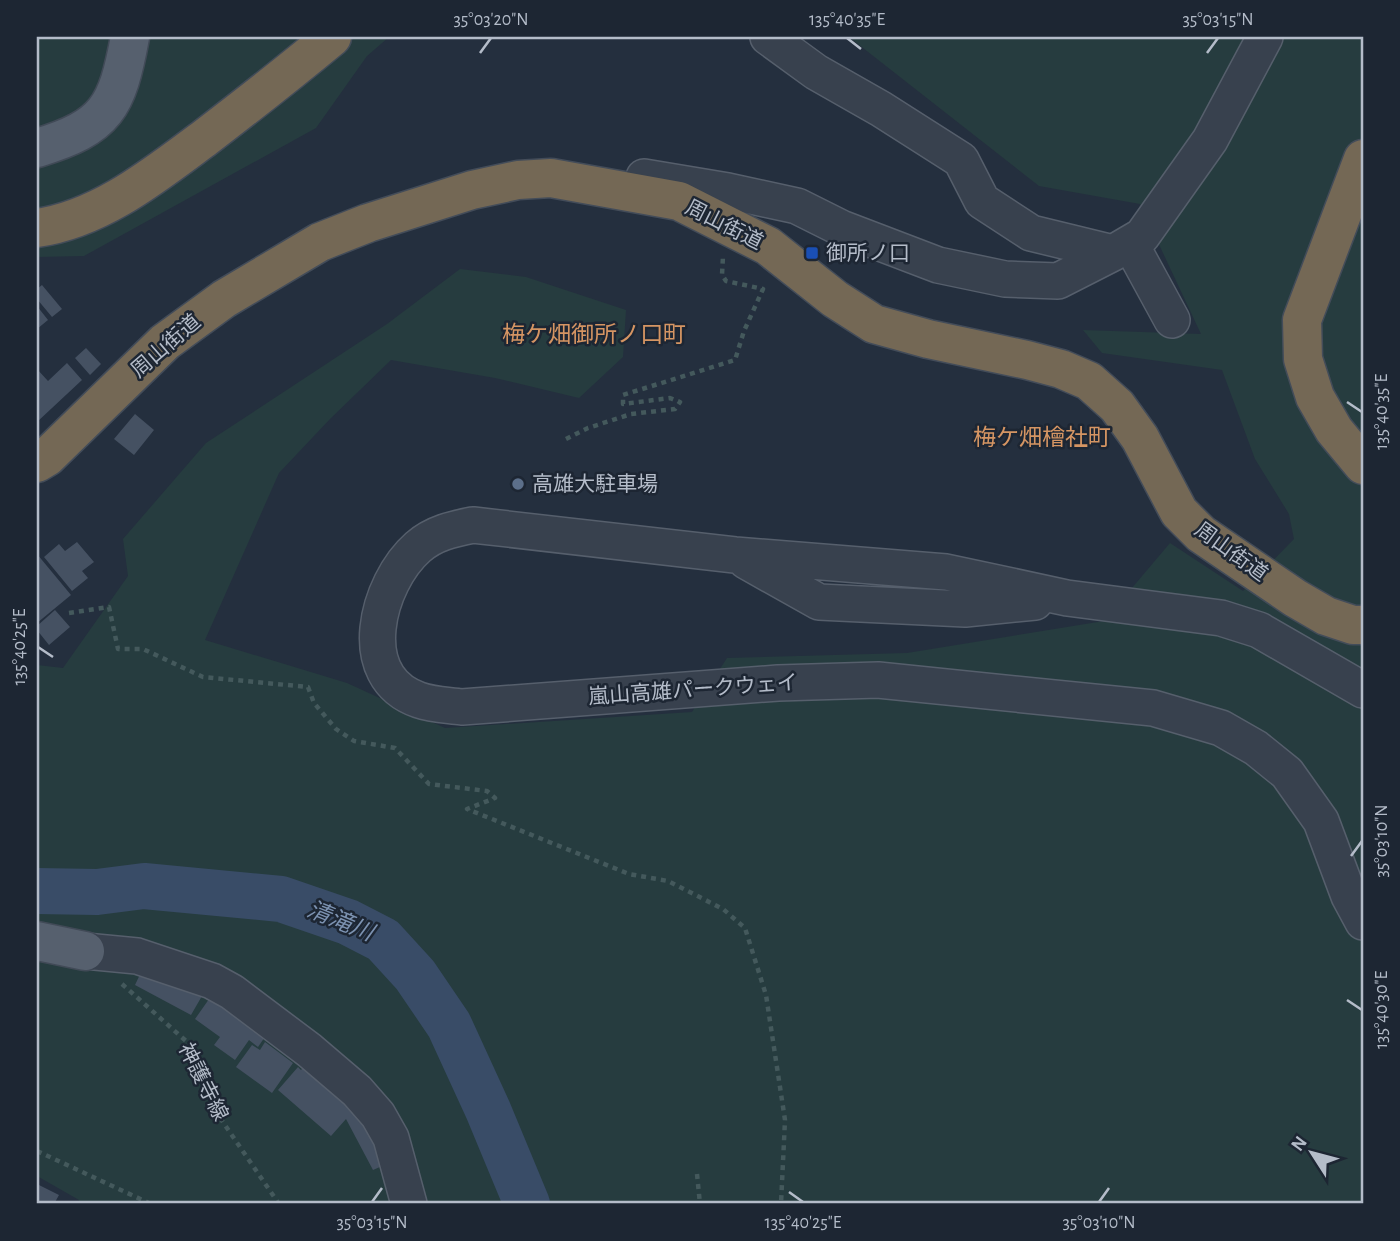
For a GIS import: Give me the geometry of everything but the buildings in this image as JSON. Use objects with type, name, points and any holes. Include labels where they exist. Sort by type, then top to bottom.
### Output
[{"type":"highway","points":[[37,228],[89,212],[149,179],[260,96],[332,37]]},
{"type":"highway","points":[[1363,159],[1302,320],[1303,359],[1315,397],[1334,430],[1363,465]]},
{"type":"highway","name":"周山街道","points":[[37,463],[47,457],[165,342],[224,299],[320,242],[368,223],[472,190],[518,180],[551,178],[679,201],[768,246],[835,299],[874,324],[1061,369],[1089,381],[1117,406],[1140,438],[1179,512],[1201,534],[1326,616],[1353,625],[1363,625]]},
{"type":"main road","points":[[37,149],[90,127],[109,107],[123,76],[130,37]]},
{"type":"main road","points":[[37,941],[85,951]]},
{"type":"street","points":[[768,37],[816,72],[961,160],[982,201],[1031,233],[1128,244]]},
{"type":"street","points":[[551,178],[589,168],[728,191],[797,206],[841,228],[939,265],[1005,279],[1058,281],[1128,244],[1210,140],[1265,37]]},
{"type":"street","points":[[1128,244],[1172,320]]},
{"type":"street","name":"嵐山高雄パークウェイ","points":[[1363,690],[1259,629],[1221,618],[1067,598],[965,609],[819,602],[735,555],[491,513],[473,525],[452,529],[418,547],[401,566],[389,588],[378,628],[379,661],[394,684],[419,700],[462,707],[778,683],[878,680],[1153,708],[1221,728],[1256,748],[1287,773],[1321,821],[1349,896],[1363,922]]},
{"type":"street","points":[[85,951],[137,956],[212,981],[232,992],[309,1049],[357,1091],[378,1115],[391,1138],[409,1204]]},
{"type":"path","points":[[566,439],[631,414],[675,409],[680,402],[670,398],[623,404],[623,395],[735,360],[744,331],[763,289],[726,281],[722,275],[724,246]]},
{"type":"path","points":[[69,613],[108,607],[118,649],[143,649],[203,677],[308,687],[314,703],[336,729],[354,741],[395,748],[429,784],[487,791],[495,798],[467,809],[629,874],[668,881],[723,909],[745,928],[766,995],[785,1120],[780,1204]]},
{"type":"path","name":"神護寺線","points":[[85,951],[186,1041],[216,1112],[279,1204]]},
{"type":"path","points":[[37,1151],[151,1204]]},
{"type":"path","points":[[697,1174],[701,1204]]},
{"type":"green space","points":[[37,37],[389,37],[367,56],[316,128],[84,256],[37,257]]},
{"type":"green space","points":[[849,37],[1363,37],[1363,1204],[78,1204],[79,1200],[37,1176],[37,665],[63,668],[128,576],[123,539],[206,443],[387,324],[460,269],[526,277],[626,310],[623,357],[579,398],[495,378],[391,360],[279,473],[205,640],[347,683],[445,728],[692,712],[727,658],[907,653],[1104,621],[1170,543],[1243,591],[1294,539],[1289,514],[1255,459],[1222,370],[1102,353],[1083,330],[1201,334],[1140,204],[1039,186]]},
{"type":"waterway","name":"清滝川","points":[[37,891],[97,892],[144,886],[281,899],[348,922],[383,940],[415,975],[449,1025],[527,1204]]},
{"type":"place","name":"御所ノ口","points":[[812,253]]},
{"type":"place","name":"高雄大駐車場","points":[[518,484]]},
{"type":"district","name":"梅ケ畑御所ノ口町","points":[[594,335]]},
{"type":"district","name":"梅ケ畑檜社町","points":[[1042,438]]}]
